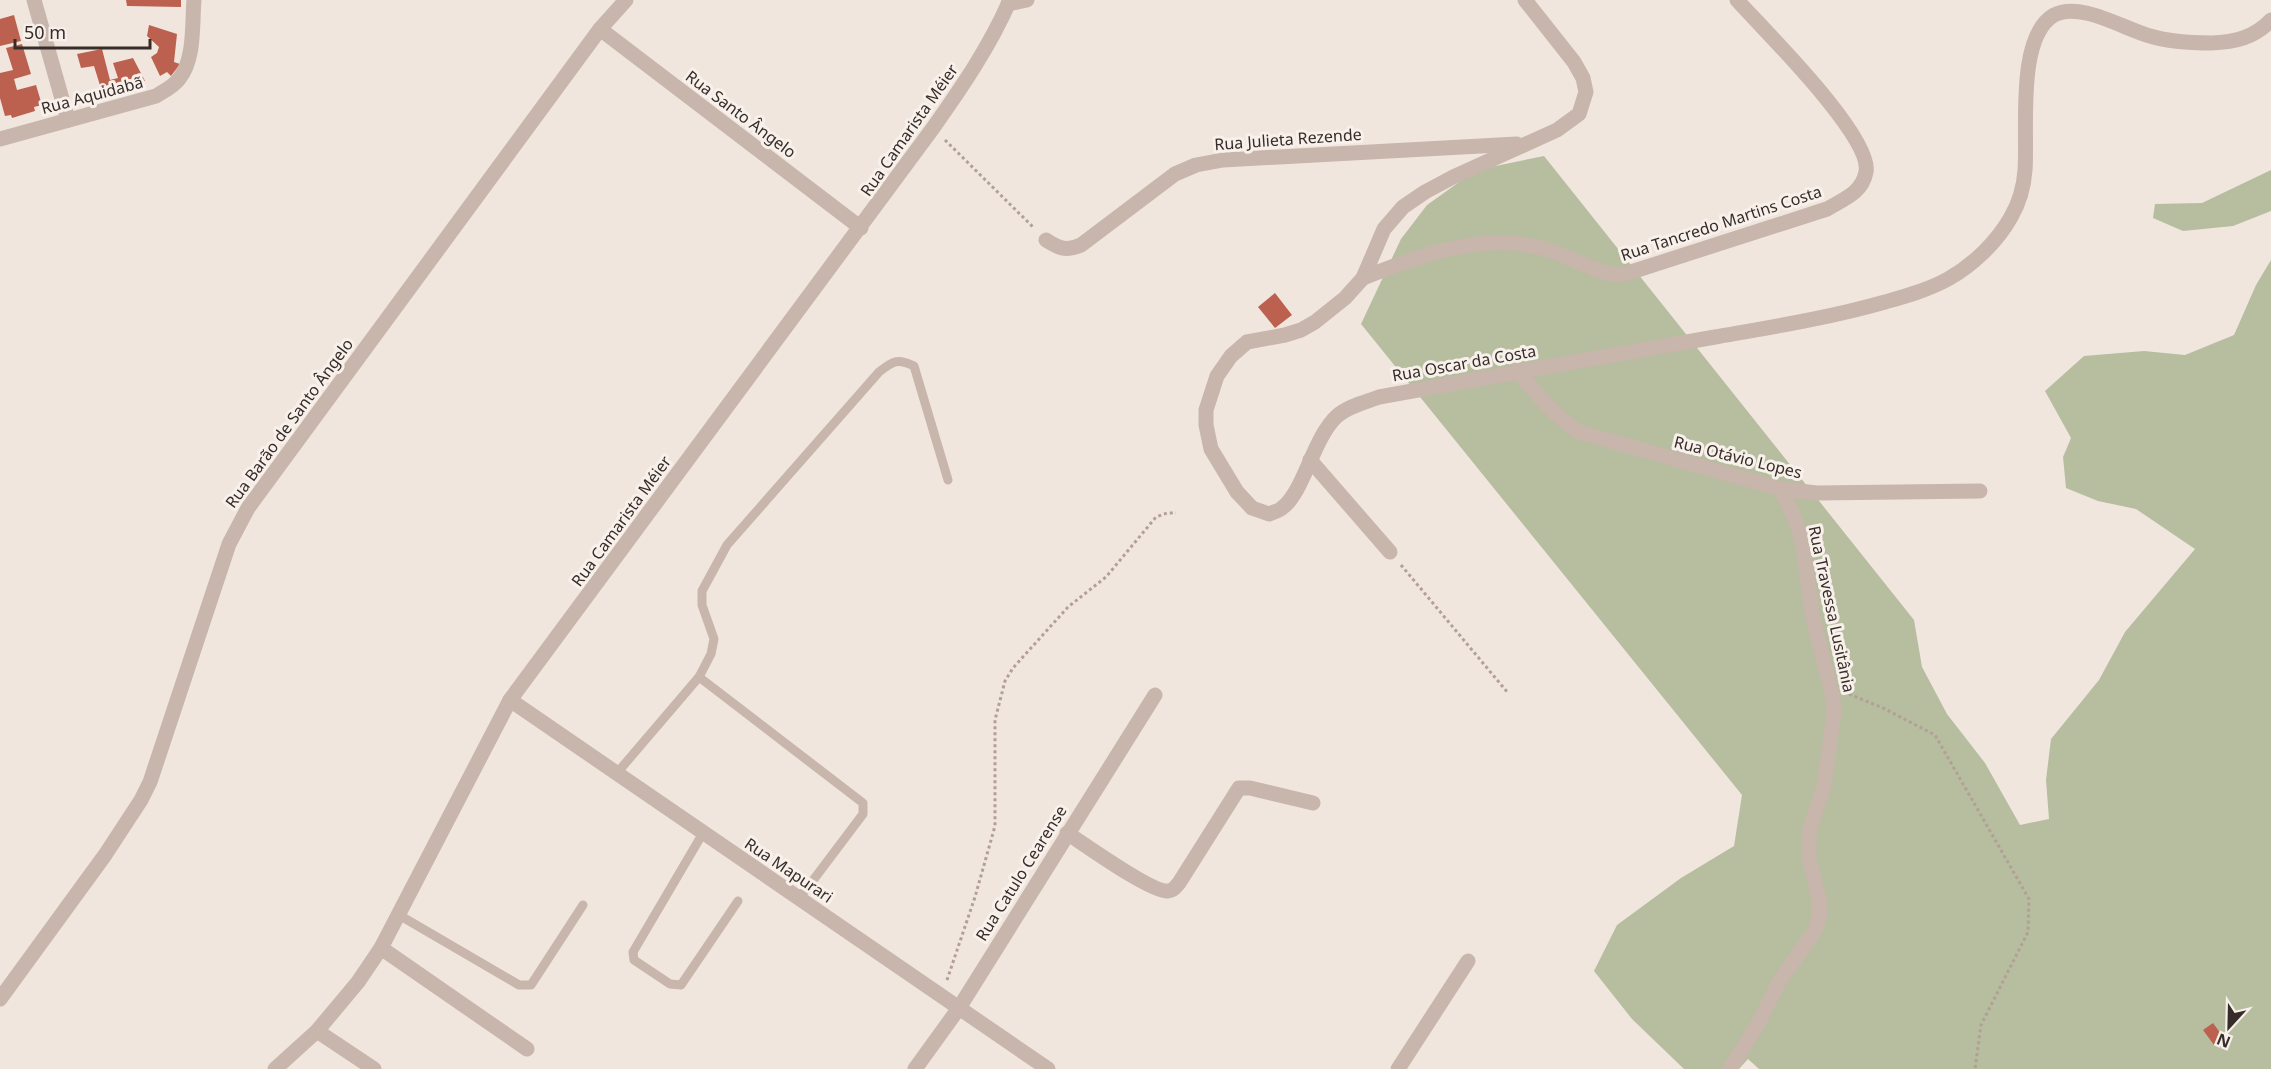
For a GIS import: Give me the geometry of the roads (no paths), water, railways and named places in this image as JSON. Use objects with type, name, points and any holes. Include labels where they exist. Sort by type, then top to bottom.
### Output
[{"type":"street","points":[[34,0],[68,120]]},
{"type":"street","name":"Rua Aquidabã","points":[[0,139],[156,96],[171,88],[186,68],[194,0]]},
{"type":"street","name":"Rua Barão de Santo Ângelo","points":[[0,999],[105,855],[141,800],[150,782],[229,544],[248,508],[600,29],[626,0]]},
{"type":"street","points":[[1009,2],[1027,0]]},
{"type":"street","name":"Rua Oscar da Costa","points":[[1525,0],[1574,62],[1583,78],[1586,92],[1580,114],[1557,130],[1453,177],[1403,207],[1384,229],[1364,278],[1333,309],[1301,330],[1285,335],[1255,339],[1240,347],[1217,376],[1209,395],[1206,425],[1211,449],[1237,492],[1252,507],[1269,514],[1282,508],[1294,493],[1323,434],[1337,416],[1379,397],[1838,316],[1920,292],[1950,279],[1981,255],[2003,231],[2022,193],[2030,56],[2041,28],[2054,15],[2069,11],[2085,13],[2148,36],[2181,43],[2232,42],[2255,33],[2271,20]]},
{"type":"street","name":"Rua Tancredo Martins Costa","points":[[1364,278],[1411,259],[1439,251],[1474,245],[1508,244],[1536,246],[1606,273],[1628,273],[1827,208],[1852,195],[1862,183],[1867,169],[1860,147],[1851,130],[1834,107],[1737,0]]},
{"type":"street","name":"Rua Camarista Méier","points":[[275,1069],[317,1030],[358,982],[381,948],[399,915],[510,700],[933,128],[966,81],[1009,2]]},
{"type":"street","name":"Rua Santo Ângelo","points":[[600,29],[861,228]]},
{"type":"street","name":"Rua Julieta Rezende","points":[[1046,240],[1059,248],[1068,250],[1081,245],[1175,174],[1196,165],[1223,160],[1526,144]]},
{"type":"street","name":"Rua Otávio Lopes","points":[[1517,371],[1563,422],[1579,432],[1781,489],[1827,493],[1980,491]]},
{"type":"street","points":[[1310,460],[1390,552]]},
{"type":"street","name":"Rua Travessa Lusitânia","points":[[1730,1069],[1759,1022],[1780,980],[1803,950],[1819,919],[1820,904],[1809,857],[1810,829],[1824,786],[1834,714],[1831,687],[1813,618],[1802,542],[1795,519],[1781,489]]},
{"type":"street","name":"Rua Catulo Cearense","points":[[915,1069],[959,1008],[1155,695]]},
{"type":"street","name":"Rua Mapurari","points":[[510,700],[1048,1069]]},
{"type":"street","points":[[1067,833],[1150,886],[1168,891],[1173,890],[1179,883],[1239,788],[1250,788],[1313,803]]},
{"type":"street","points":[[381,948],[527,1049]]},
{"type":"street","points":[[1398,1069],[1468,961]]},
{"type":"street","points":[[317,1030],[374,1069]]},
{"type":"lane","points":[[617,773],[699,677],[711,654],[714,639],[702,605],[702,591],[727,545],[879,372],[892,362],[904,361],[914,366],[948,480]]},
{"type":"lane","points":[[699,677],[863,803],[863,814],[805,891],[797,897]]},
{"type":"lane","points":[[704,833],[633,952],[634,960],[670,984],[681,985],[738,901]]},
{"type":"lane","points":[[399,915],[519,985],[525,986],[531,985],[583,905]]}]
